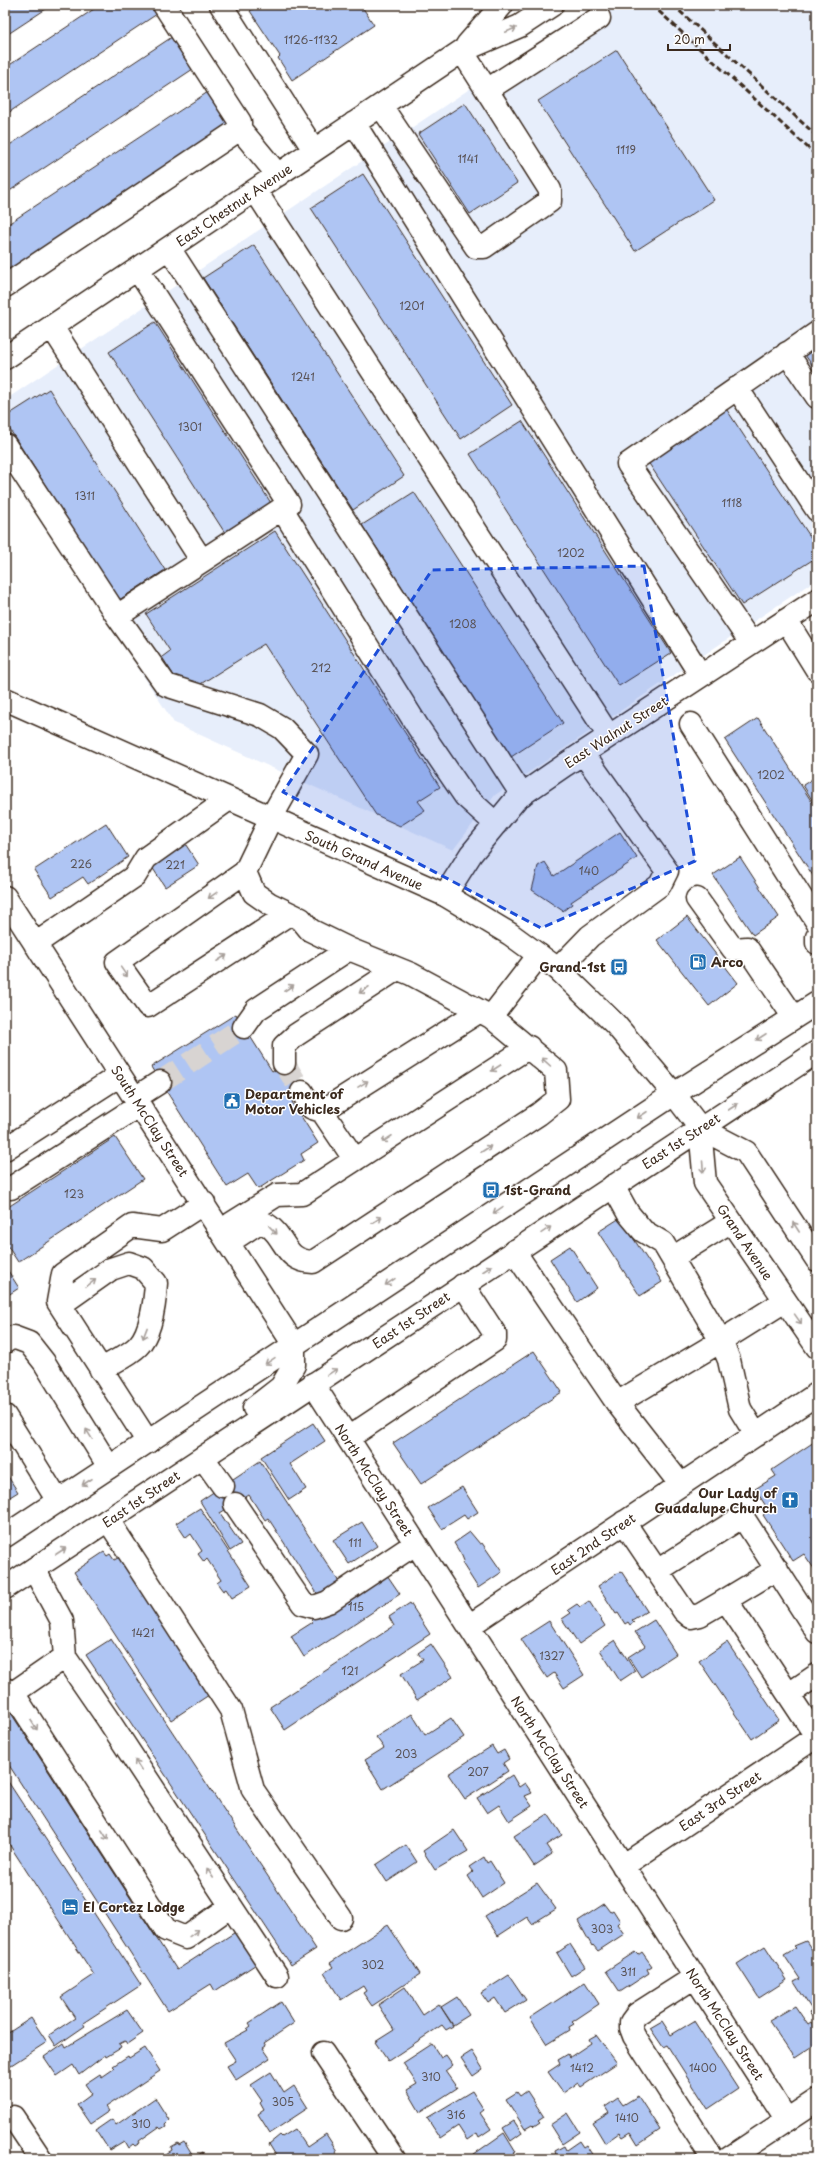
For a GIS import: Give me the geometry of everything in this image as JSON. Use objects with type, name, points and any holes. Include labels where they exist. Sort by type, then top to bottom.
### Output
[{"type":"main road","points":[[164,5],[240,122],[240,129],[278,174]]},
{"type":"main road","points":[[221,5],[314,150]]},
{"type":"main road","name":"East Chestnut Avenue","points":[[462,51],[502,5]]},
{"type":"main road","name":"East Chestnut Avenue","points":[[5,358],[462,51],[520,26],[552,5]]},
{"type":"main road","points":[[487,90],[599,18]]},
{"type":"main road","points":[[381,106],[476,247],[484,247],[550,201],[550,190],[462,51]]},
{"type":"main road","points":[[354,123],[701,676]]},
{"type":"main road","points":[[5,286],[240,129]]},
{"type":"main road","points":[[255,190],[609,736]]},
{"type":"main road","points":[[169,248],[522,795]]},
{"type":"main road","points":[[117,616],[289,504],[138,270]]},
{"type":"main road","points":[[52,327],[202,561]]},
{"type":"main road","points":[[751,643],[628,464],[817,333]]},
{"type":"main road","points":[[787,353],[817,397]]},
{"type":"main road","points":[[737,388],[817,510]]},
{"type":"main road","points":[[5,444],[117,616],[166,685],[260,715],[282,728],[307,754],[271,818],[246,872],[117,962],[148,1006],[289,914]]},
{"type":"main road","points":[[282,509],[418,727],[464,796],[496,824]]},
{"type":"main road","name":"East Walnut Street","points":[[445,895],[471,854],[522,795],[583,753],[817,600]]},
{"type":"main road","points":[[786,620],[817,670]]},
{"type":"main road","name":"South Grand Avenue","points":[[5,699],[445,895],[510,934],[558,969],[616,1024],[674,1094]]},
{"type":"main road","points":[[691,724],[817,922]]},
{"type":"main road","points":[[558,969],[590,936],[660,885],[667,871],[583,753]]},
{"type":"main road","points":[[35,944],[135,876],[146,858],[229,799]]},
{"type":"main road","points":[[225,1236],[258,1223],[264,1223],[277,1233],[291,1255],[301,1262],[313,1262],[532,1119],[558,1099],[556,1071],[529,1047],[485,1014],[411,974],[349,949],[310,930],[301,919],[270,904],[254,893],[246,872]]},
{"type":"main road","name":"South McClay Street","points":[[5,897],[204,1203],[294,1345]]},
{"type":"main road","points":[[697,899],[733,949],[747,948],[793,1016]]},
{"type":"main road","points":[[817,937],[817,943]]},
{"type":"main road","points":[[244,1027],[256,1010],[349,949]]},
{"type":"main road","points":[[302,1092],[312,1108],[322,1110],[485,1014],[539,955]]},
{"type":"main road","points":[[284,1063],[284,1046],[296,1034],[397,969]]},
{"type":"main road","points":[[5,1536],[674,1094],[793,1016],[817,1003]]},
{"type":"main road","points":[[225,1236],[277,1195],[302,1194],[529,1047]]},
{"type":"main road","name":"East 1st Street","points":[[5,1588],[817,1052]]},
{"type":"main road","points":[[5,1149],[120,1075]]},
{"type":"main road","points":[[11,1188],[138,1102],[160,1082]]},
{"type":"main road","points":[[674,1094],[700,1128],[746,1152],[817,1260]]},
{"type":"main road","points":[[322,1110],[355,1160]]},
{"type":"main road","name":"Grand Avenue","points":[[700,1128],[704,1183],[817,1347]]},
{"type":"main road","points":[[613,1186],[633,1219],[643,1231],[663,1243],[721,1341],[729,1360],[740,1409],[756,1435]]},
{"type":"main road","points":[[148,1442],[58,1302],[64,1274],[132,1226],[162,1230],[204,1203]]},
{"type":"main road","points":[[672,1258],[730,1222]]},
{"type":"main road","points":[[514,1251],[617,1403],[681,1485]]},
{"type":"main road","points":[[60,1305],[110,1269],[129,1263],[143,1268],[156,1283],[154,1308],[144,1338],[138,1346],[101,1370]]},
{"type":"main road","points":[[348,1438],[495,1340],[496,1334],[463,1285]]},
{"type":"main road","points":[[617,1403],[785,1301]]},
{"type":"main road","points":[[5,1342],[13,1337],[29,1343],[44,1362],[109,1467]]},
{"type":"main road","points":[[159,1486],[281,1386],[294,1365],[294,1345]]},
{"type":"main road","name":"North McClay Street","points":[[313,1384],[787,2120]]},
{"type":"main road","name":"East 2nd Street","points":[[469,1626],[817,1394]]},
{"type":"main road","points":[[5,1416],[58,1501]]},
{"type":"main road","points":[[203,1458],[223,1486]]},
{"type":"main road","points":[[235,1504],[303,1604],[314,1607],[328,1602],[415,1544]]},
{"type":"main road","points":[[657,1571],[737,1520],[744,1519],[817,1632]]},
{"type":"main road","points":[[108,1520],[231,1710],[253,1790],[341,1918]]},
{"type":"main road","points":[[624,1522],[657,1571],[691,1617],[700,1615],[777,1570]]},
{"type":"main road","points":[[34,1569],[62,1621],[65,1657],[107,1718],[277,1976]]},
{"type":"main road","points":[[724,1601],[737,1614],[817,1736]]},
{"type":"main road","points":[[65,1657],[9,1691],[166,1930],[186,1938],[231,1906]]},
{"type":"main road","points":[[789,1694],[817,1676]]},
{"type":"main road","name":"East 3rd Street","points":[[623,1866],[817,1736]]},
{"type":"main road","points":[[695,1977],[637,2014],[631,2022],[631,2028],[646,2056],[713,2159]]},
{"type":"main road","points":[[323,2053],[394,2159]]},
{"type":"main road","points":[[728,2159],[817,2100]]},
{"type":"main road","points":[[13,2117],[41,2159]]},
{"type":"highlighted area","points":[[644,566],[695,861],[541,928],[283,792],[432,570]]},
{"type":"shaded area","points":[[595,5],[616,5],[620,8],[623,5],[817,5],[817,579],[495,795],[453,850],[174,723],[5,463],[5,400]]},
{"type":"building","points":[[5,5],[52,5],[5,36]]},
{"type":"building","points":[[100,5],[151,5],[157,14],[5,115],[5,68]]},
{"type":"building","points":[[259,5],[357,5],[359,7],[361,5],[374,25],[292,80],[278,58],[280,56],[250,11]]},
{"type":"building","points":[[172,37],[193,69],[5,194],[5,148]]},
{"type":"building","points":[[617,50],[714,200],[635,251],[538,101]]},
{"type":"building","points":[[208,92],[229,124],[5,273],[5,226]]},
{"type":"building","points":[[465,103],[517,183],[470,214],[418,134]]},
{"type":"building","points":[[363,174],[512,405],[461,439],[311,208]]},
{"type":"building","points":[[254,245],[404,476],[353,510],[203,278]]},
{"type":"building","points":[[155,322],[271,503],[225,533],[109,352]]},
{"type":"building","points":[[817,347],[817,372],[805,355]]},
{"type":"building","points":[[49,389],[165,570],[119,600],[5,422],[5,417]]},
{"type":"building","points":[[725,407],[817,547],[817,557],[742,605],[646,459]]},
{"type":"building","points":[[522,421],[671,653],[619,686],[470,454]]},
{"type":"building","points":[[414,492],[563,723],[511,757],[362,525]]},
{"type":"building","points":[[275,531],[440,787],[418,801],[425,810],[400,826],[376,815],[264,644],[199,685],[176,679],[162,657],[170,651],[146,614]]},
{"type":"building","points":[[758,718],[817,810],[817,882],[725,740]]},
{"type":"building","points":[[817,776],[817,808],[803,785]]},
{"type":"building","points":[[106,823],[128,857],[88,884],[83,877],[52,897],[34,870]]},
{"type":"building","points":[[620,832],[637,858],[571,902],[572,904],[563,911],[532,890],[538,866],[545,862],[554,876]]},
{"type":"building","points":[[184,842],[199,865],[165,887],[150,864]]},
{"type":"building","points":[[740,857],[779,917],[753,935],[713,875]]},
{"type":"building","name":"Arco","points":[[687,917],[738,983],[709,1006],[657,940]]},
{"type":"building","name":"Department of Motor Vehicles","points":[[236,1014],[272,1071],[288,1061],[306,1090],[292,1099],[294,1100],[292,1102],[318,1143],[301,1154],[304,1160],[258,1189],[248,1174],[227,1187],[151,1067]]},
{"type":"building","points":[[115,1137],[143,1179],[18,1262],[5,1242],[5,1209]]},
{"type":"building","points":[[620,1218],[662,1282],[640,1296],[598,1232]]},
{"type":"building","points":[[570,1246],[597,1288],[577,1302],[550,1259]]},
{"type":"building","points":[[5,1266],[19,1288],[5,1297]]},
{"type":"building","points":[[534,1351],[562,1392],[421,1484],[393,1443]]},
{"type":"building","points":[[313,1423],[325,1441],[290,1464],[306,1489],[289,1500],[261,1457]]},
{"type":"building","name":"Our Lady of Guadalupe Church","points":[[817,1440],[817,1573],[804,1554],[793,1561],[763,1515],[769,1511],[755,1489],[776,1476],[772,1470]]},
{"type":"building","points":[[260,1461],[341,1585],[320,1598],[268,1518],[265,1520],[249,1495],[220,1513],[241,1544],[230,1551],[200,1501]]},
{"type":"building","points":[[7,1475],[18,1492],[5,1500],[5,1476]]},
{"type":"building","points":[[462,1487],[478,1512],[467,1519],[464,1515],[442,1529],[428,1508]]},
{"type":"building","points":[[200,1508],[251,1586],[232,1598],[226,1589],[223,1591],[217,1583],[221,1580],[207,1559],[204,1562],[198,1554],[202,1551],[191,1534],[186,1538],[176,1523]]},
{"type":"building","points":[[362,1522],[377,1546],[349,1564],[333,1540]]},
{"type":"building","points":[[470,1532],[480,1544],[482,1543],[502,1572],[478,1588],[462,1563],[464,1561],[462,1556],[454,1543]]},
{"type":"building","points":[[104,1552],[107,1556],[110,1554],[114,1560],[122,1556],[212,1693],[171,1720],[74,1572]]},
{"type":"building","points":[[621,1571],[647,1611],[632,1620],[634,1622],[630,1625],[628,1622],[625,1624],[618,1613],[616,1614],[598,1586]]},
{"type":"building","points":[[385,1572],[400,1594],[304,1657],[291,1636],[313,1622],[311,1620]]},
{"type":"building","points":[[589,1601],[605,1626],[579,1644],[562,1619],[571,1613],[568,1610],[577,1604],[580,1607]]},
{"type":"building","points":[[410,1603],[430,1634],[285,1730],[270,1707],[394,1626],[389,1617]]},
{"type":"building","points":[[654,1620],[676,1654],[641,1677],[628,1657],[645,1646],[635,1632]]},
{"type":"building","points":[[549,1621],[584,1675],[564,1688],[554,1673],[547,1678],[521,1639]]},
{"type":"building","points":[[111,1639],[316,1949],[291,1965],[86,1655]]},
{"type":"building","points":[[615,1640],[635,1671],[620,1681],[600,1650]]},
{"type":"building","points":[[727,1642],[779,1720],[752,1739],[699,1661]]},
{"type":"building","points":[[431,1644],[453,1677],[417,1700],[401,1674],[423,1660],[418,1653]]},
{"type":"building","points":[[7,1707],[177,1970],[240,1929],[261,1961],[215,1991],[211,1984],[168,2011],[5,1759],[5,1709]]},
{"type":"building","points":[[412,1714],[425,1735],[451,1718],[464,1737],[383,1789],[365,1760],[384,1748],[376,1737]]},
{"type":"building","points":[[492,1746],[497,1754],[504,1750],[509,1759],[503,1763],[508,1771],[465,1799],[448,1774]]},
{"type":"building","points":[[512,1775],[519,1787],[525,1783],[532,1793],[525,1796],[532,1806],[509,1821],[499,1805],[487,1813],[477,1798]]},
{"type":"building","name":"El Cortez Lodge","points":[[5,1777],[141,1985],[83,2023],[85,2026],[56,2046],[49,2035],[75,2018],[61,1997],[94,1975],[5,1838]]},
{"type":"building","points":[[548,1814],[562,1835],[546,1845],[552,1854],[534,1866],[514,1836]]},
{"type":"building","points":[[454,1830],[468,1851],[435,1870],[423,1851]]},
{"type":"building","points":[[406,1845],[417,1862],[387,1882],[376,1865]]},
{"type":"building","points":[[484,1857],[487,1863],[490,1861],[504,1883],[482,1898],[468,1876],[473,1872],[469,1867]]},
{"type":"building","points":[[537,1883],[556,1909],[532,1924],[527,1917],[498,1936],[485,1916]]},
{"type":"building","points":[[604,1904],[610,1912],[613,1910],[620,1921],[617,1924],[624,1934],[598,1951],[593,1945],[592,1946],[578,1921]]},
{"type":"building","points":[[388,1925],[420,1974],[372,2006],[363,1993],[366,1991],[363,1986],[341,2000],[324,1973],[333,1967],[330,1963]]},
{"type":"building","points":[[806,1941],[817,1957],[817,2024],[809,2012],[812,2010],[794,1982],[800,1979],[784,1955],[796,1948],[794,1946]]},
{"type":"building","points":[[570,1944],[585,1967],[571,1976],[557,1953]]},
{"type":"building","points":[[765,1946],[787,1980],[759,1998],[737,1964]]},
{"type":"building","points":[[635,1952],[638,1955],[642,1952],[652,1966],[647,1969],[649,1973],[620,1992],[606,1971]]},
{"type":"building","points":[[509,1975],[526,2000],[505,2013],[495,1998],[488,2003],[481,1993]]},
{"type":"building","points":[[585,1982],[599,2004],[572,2022],[574,2024],[569,2027],[570,2030],[547,2044],[530,2018]]},
{"type":"building","points":[[405,1987],[423,2015],[439,2004],[453,2026],[446,2030],[442,2025],[388,2061],[375,2042],[394,2030],[378,2005]]},
{"type":"building","points":[[457,1997],[469,2015],[453,2025],[441,2007]]},
{"type":"building","points":[[281,2002],[294,2023],[264,2043],[266,2046],[263,2048],[270,2058],[236,2080],[227,2066],[236,2061],[224,2043],[248,2030],[247,2029],[251,2026],[249,2023]]},
{"type":"building","points":[[795,2006],[808,2025],[811,2023],[817,2032],[817,2043],[794,2058],[769,2021]]},
{"type":"building","points":[[127,2010],[143,2033],[127,2044],[125,2041],[119,2044],[121,2048],[106,2057],[105,2055],[79,2075],[73,2065],[57,2076],[44,2057],[64,2043],[66,2047]]},
{"type":"building","points":[[31,2018],[47,2042],[5,2069],[5,2035]]},
{"type":"building","points":[[662,2021],[671,2035],[694,2021],[738,2089],[708,2109],[667,2045],[663,2047],[650,2028]]},
{"type":"building","points":[[596,2035],[617,2063],[581,2087],[578,2083],[563,2093],[548,2072],[560,2064],[558,2060],[568,2054],[570,2057],[591,2043],[589,2039]]},
{"type":"building","points":[[432,2044],[441,2058],[446,2055],[453,2065],[445,2071],[457,2088],[420,2112],[407,2090],[417,2084],[403,2063]]},
{"type":"building","points":[[145,2048],[160,2071],[106,2107],[109,2111],[90,2124],[77,2105],[92,2094],[85,2084],[100,2074],[102,2077],[115,2068],[113,2066],[128,2056],[129,2058]]},
{"type":"building","points":[[472,2051],[483,2069],[473,2076],[461,2058]]},
{"type":"building","points":[[271,2072],[284,2093],[294,2086],[308,2108],[270,2133],[258,2114],[264,2110],[260,2103],[262,2101],[251,2085]]},
{"type":"building","points":[[472,2091],[484,2110],[480,2113],[491,2129],[479,2137],[477,2133],[467,2140],[458,2126],[440,2138],[427,2118]]},
{"type":"building","points":[[527,2091],[544,2117],[538,2121],[540,2123],[534,2127],[532,2125],[525,2129],[506,2099],[517,2092],[520,2096]]},
{"type":"building","points":[[638,2096],[660,2130],[638,2145],[630,2132],[622,2137],[619,2133],[605,2143],[593,2123],[609,2113],[605,2107],[618,2098],[623,2105]]},
{"type":"building","points":[[155,2098],[169,2120],[165,2124],[166,2126],[161,2129],[159,2127],[139,2141],[140,2143],[135,2146],[133,2144],[128,2148],[124,2141],[109,2150],[96,2130],[112,2119],[116,2125]]},
{"type":"building","points":[[568,2113],[580,2132],[562,2144],[550,2125]]},
{"type":"building","points":[[514,2121],[522,2133],[511,2141],[503,2128]]},
{"type":"building","points":[[295,2129],[307,2147],[326,2134],[337,2151],[335,2152],[338,2157],[335,2159],[278,2159],[269,2144],[280,2135],[282,2137]]},
{"type":"building","points":[[504,2133],[518,2159],[467,2159]]},
{"type":"building","points":[[579,2141],[583,2147],[586,2145],[595,2159],[557,2159],[555,2151],[564,2146],[566,2150]]},
{"type":"building","points":[[184,2142],[194,2158],[202,2153],[206,2159],[158,2159],[172,2150],[171,2147],[178,2143],[179,2145]]},
{"type":"tunnel","points":[[160,1082],[244,1027]]},
{"type":"tunnel","points":[[284,1063],[302,1092]]},
{"type":"railway","points":[[652,5],[817,156]]},
{"type":"railway","points":[[673,5],[817,136]]},
{"type":"place","name":"Arco","points":[[698,962]]},
{"type":"place","name":"Grand-1st","points":[[619,967]]},
{"type":"place","name":"Department of Motor Vehicles","points":[[232,1101]]},
{"type":"place","name":"1st-Grand","points":[[491,1190]]},
{"type":"place","name":"Our Lady of Guadalupe Church","points":[[790,1500]]},
{"type":"place","name":"El Cortez Lodge","points":[[70,1907]]}]
